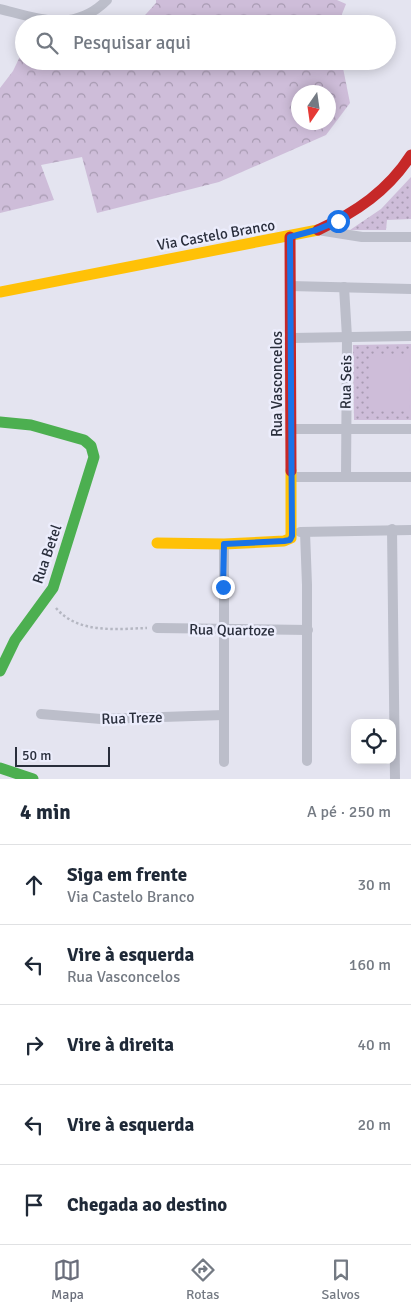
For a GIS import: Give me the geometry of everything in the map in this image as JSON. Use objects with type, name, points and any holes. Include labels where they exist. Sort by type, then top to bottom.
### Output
[{"type":"street","points":[[88,15],[107,0]]},
{"type":"street","points":[[0,9],[26,15]]},
{"type":"street","name":"Via Castelo Branco","points":[[0,292],[176,256],[290,237],[316,230],[338,221],[371,201],[392,182],[411,155]]},
{"type":"street","points":[[316,230],[362,237],[411,237]]},
{"type":"street","name":"Rua Vasconcelos","points":[[290,237],[292,532]]},
{"type":"street","points":[[290,286],[411,288]]},
{"type":"street","name":"Rua Seis","points":[[344,287],[347,337],[346,477]]},
{"type":"street","points":[[292,338],[411,336]]},
{"type":"street","name":"Rua Betel","points":[[0,422],[31,425],[84,440],[93,447],[94,459],[59,571],[47,597],[15,640],[0,671]]},
{"type":"street","points":[[292,429],[411,429]]},
{"type":"street","points":[[291,477],[411,477]]},
{"type":"street","points":[[392,529],[395,779]]},
{"type":"street","points":[[156,543],[224,544],[288,541],[292,532],[411,530]]},
{"type":"street","points":[[305,532],[308,630],[307,761]]},
{"type":"street","points":[[224,544],[224,762]]},
{"type":"street","name":"Rua Quartoze","points":[[157,628],[308,630]]},
{"type":"street","name":"Rua Treze","points":[[41,714],[101,719],[224,715]]},
{"type":"street","points":[[0,768],[33,779]]},
{"type":"path","points":[[47,597],[59,612],[85,625],[114,628],[157,628]]},
{"type":"green space","points":[[156,0],[337,0],[346,4],[342,15],[145,15],[156,3]]},
{"type":"green space","points":[[15,67],[15,70],[343,70],[350,103],[336,122],[336,85],[291,85],[291,130],[330,130],[326,135],[219,182],[97,213],[82,157],[41,165],[54,200],[0,213],[0,88]]},
{"type":"green space","points":[[411,177],[411,219],[387,220],[386,230],[350,230],[381,209]]},
{"type":"green space","points":[[411,344],[411,420],[354,420],[353,345]]},
{"type":"green space","points":[[371,354],[409,354],[410,410],[371,410]]},
{"type":"traffic: fast","points":[[0,422],[31,425],[84,440],[91,446],[94,457],[53,588],[15,640],[0,671]]},
{"type":"traffic: fast","points":[[0,768],[33,779]]},
{"type":"traffic: slow","points":[[0,292],[318,230]]},
{"type":"traffic: slow","points":[[157,543],[224,544],[284,541],[291,538],[291,471]]},
{"type":"traffic: jam","points":[[318,230],[345,216],[370,199],[392,179],[411,155]]},
{"type":"traffic: jam","points":[[290,237],[291,471]]},
{"type":"route","points":[[223,587],[224,544],[288,541],[292,536],[290,237],[316,230],[338,221]]}]
